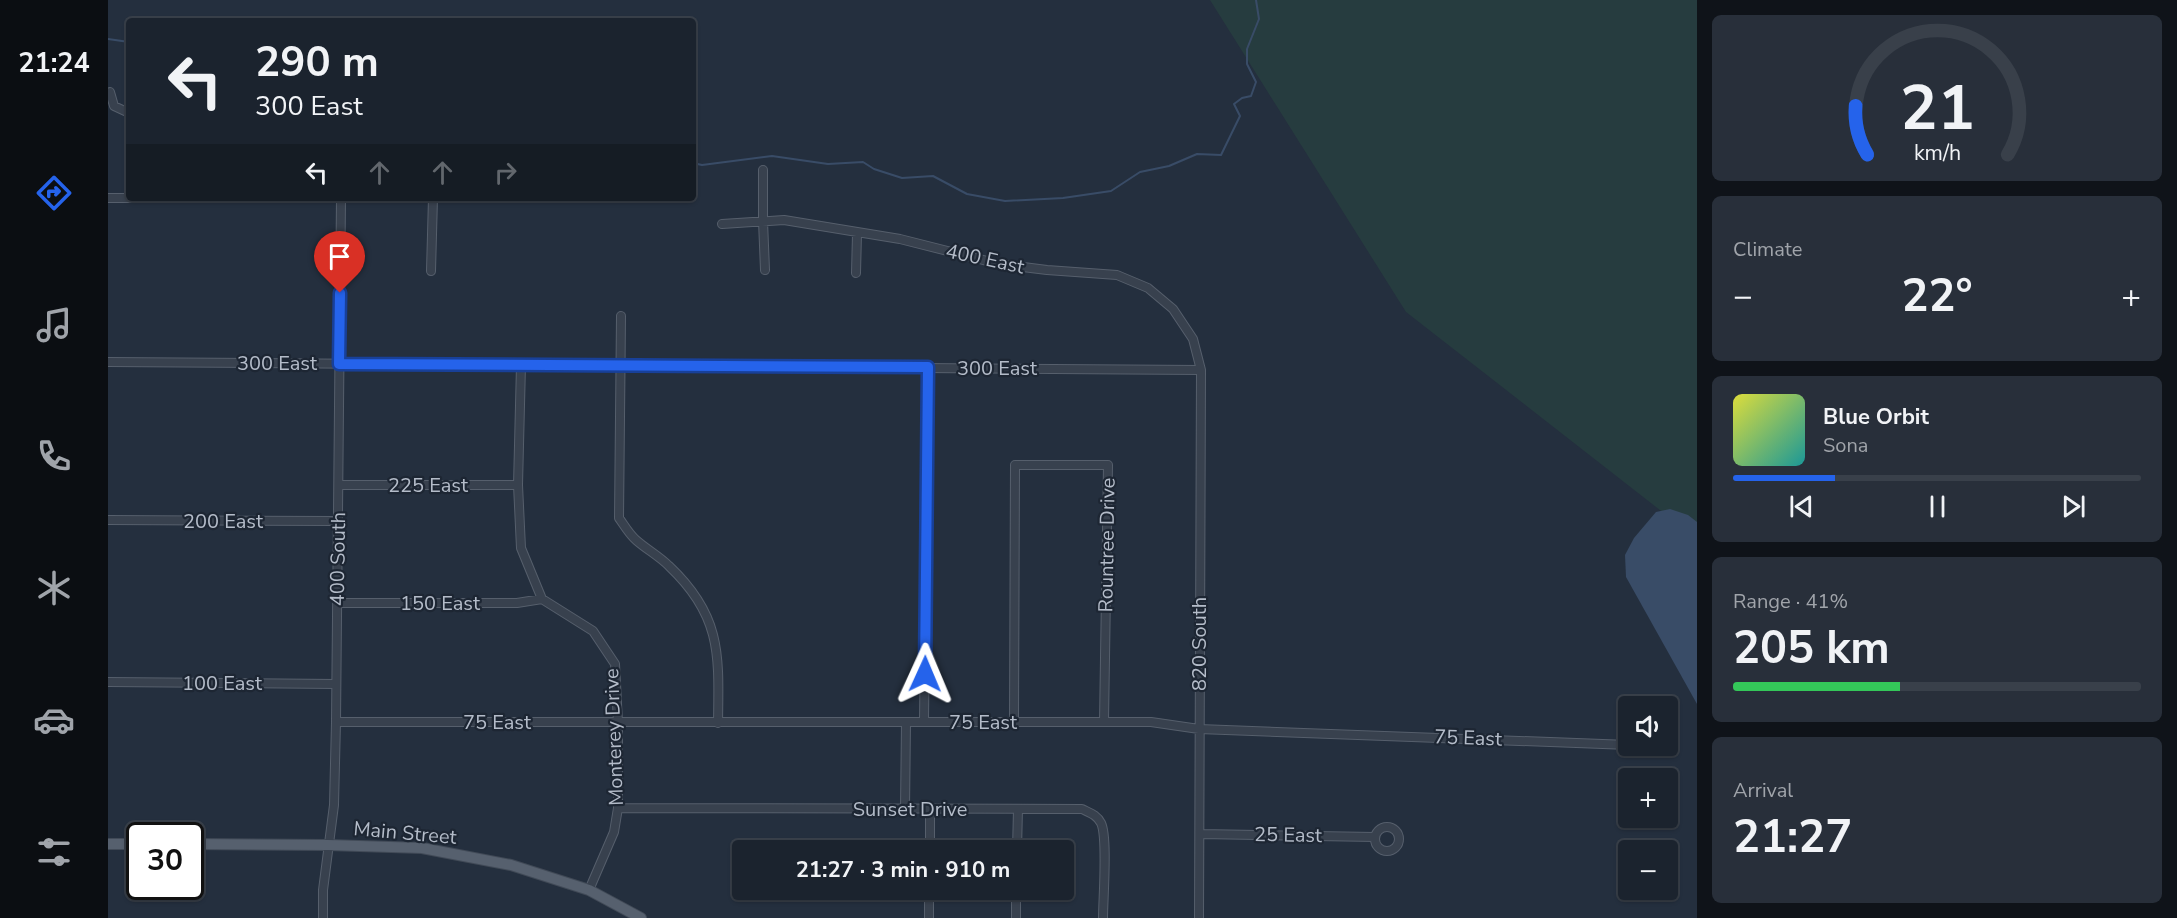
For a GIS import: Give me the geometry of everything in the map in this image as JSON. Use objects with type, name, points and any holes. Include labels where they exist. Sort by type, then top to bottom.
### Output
[{"type":"main road","points":[[108,844],[126,844]]},
{"type":"main road","name":"Main Street","points":[[204,844],[422,848],[511,865],[589,890],[641,918]]},
{"type":"street","points":[[110,92],[114,106],[126,112]]},
{"type":"street","points":[[763,170],[765,270]]},
{"type":"street","points":[[108,198],[126,198]]},
{"type":"street","name":"400 South","points":[[323,918],[323,890],[334,805],[341,201]]},
{"type":"street","points":[[431,271],[433,201]]},
{"type":"street","name":"400 East","points":[[722,224],[784,220],[857,234],[900,239],[999,264],[1117,275],[1148,288],[1173,309],[1193,339],[1201,370]]},
{"type":"street","points":[[856,273],[857,234]]},
{"type":"street","points":[[621,316],[619,518],[633,538],[668,565],[692,591],[711,624],[719,662],[718,723]]},
{"type":"street","name":"300 East","points":[[108,362],[1201,370]]},
{"type":"street","points":[[521,366],[518,485],[521,548],[542,599]]},
{"type":"street","points":[[924,722],[928,367]]},
{"type":"street","name":"820 South","points":[[1199,918],[1201,370]]},
{"type":"street","name":"Rountree Drive","points":[[1014,722],[1015,465],[1089,464],[1108,465],[1104,722]]},
{"type":"street","name":"225 East","points":[[339,485],[518,485]]},
{"type":"street","name":"200 East","points":[[108,520],[338,521]]},
{"type":"street","name":"150 East","points":[[338,603],[517,603],[542,599]]},
{"type":"street","name":"Monterey Drive","points":[[542,599],[593,631],[615,664],[618,808],[615,832],[589,890]]},
{"type":"street","name":"100 East","points":[[108,682],[336,684]]},
{"type":"street","name":"75 East","points":[[336,722],[1151,722],[1199,729],[1618,745]]},
{"type":"street","points":[[905,809],[906,722]]},
{"type":"street","name":"Sunset Drive","points":[[618,808],[1082,809],[1095,815],[1102,824],[1104,840],[1103,918]]},
{"type":"street","points":[[930,809],[930,840]]},
{"type":"street","points":[[1017,840],[1018,809]]},
{"type":"street","name":"25 East","points":[[1200,834],[1375,837]]},
{"type":"street","points":[[929,900],[929,918]]},
{"type":"street","points":[[1016,900],[1016,918]]},
{"type":"green space","points":[[1210,0],[1697,0],[1697,539],[1406,312]]},
{"type":"water","points":[[1670,509],[1688,515],[1697,522],[1697,704],[1626,577],[1625,555],[1634,538],[1656,512]]},
{"type":"waterway","points":[[696,164],[702,165],[772,156],[828,164],[863,162],[874,169],[902,178],[933,176],[967,194],[1005,201],[1063,198],[1111,191],[1140,172],[1169,166],[1197,154],[1221,155],[1240,116],[1234,104],[1242,98],[1251,96],[1256,82],[1247,64],[1247,49],[1259,19],[1256,0]]},
{"type":"waterway","points":[[108,39],[126,42]]},
{"type":"route","points":[[340,293],[339,364],[928,367],[925,674]]}]
